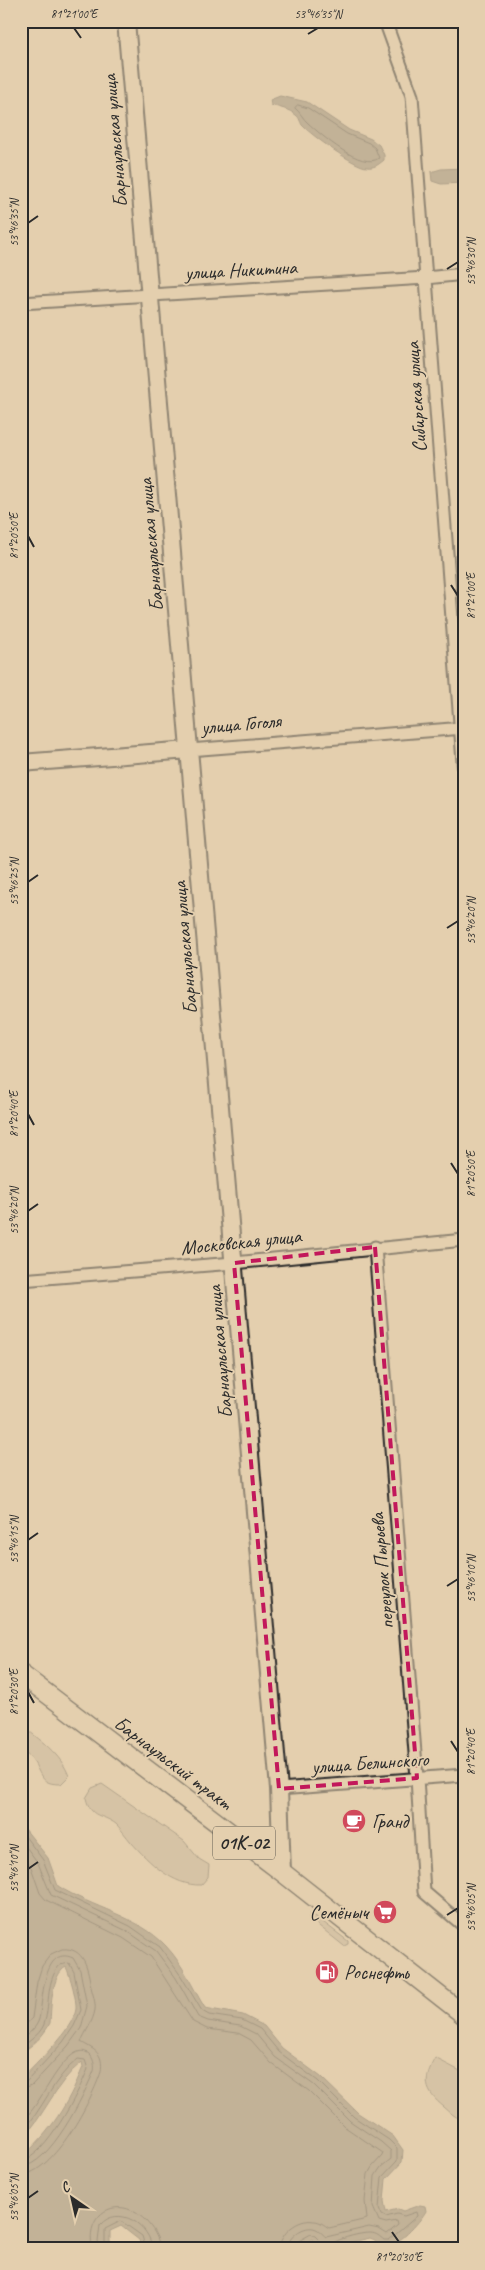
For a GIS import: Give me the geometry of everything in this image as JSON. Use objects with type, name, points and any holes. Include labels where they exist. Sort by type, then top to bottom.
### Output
[{"type":"main road","name":"Барнаульский тракт","points":[[21,1674],[282,1872],[464,2015]]},
{"type":"street","name":"Барнаульская улица","points":[[126,21],[279,1789],[282,1872]]},
{"type":"street","name":"Сибирская улица","points":[[385,21],[412,96],[462,728],[464,775]]},
{"type":"street","name":"улица Никитина","points":[[21,303],[426,278],[464,274]]},
{"type":"street","name":"улица Гоголя","points":[[21,763],[462,728]]},
{"type":"street","name":"Московская улица","points":[[21,1280],[234,1263],[375,1247],[464,1240]]},
{"type":"street","name":"переулок Пырьева","points":[[375,1247],[417,1778],[424,1892],[464,1926]]},
{"type":"street","name":"улица Белинского","points":[[279,1789],[464,1774]]},
{"type":"highlighted area","points":[[375,1247],[417,1778],[279,1789],[234,1263]]},
{"type":"shaded area","points":[[21,1725],[49,1748],[61,1761],[69,1776],[61,1784],[46,1781],[41,1776],[36,1765],[21,1749]]},
{"type":"shaded area","points":[[102,1784],[184,1841],[199,1859],[209,1865],[208,1877],[201,1885],[180,1882],[153,1865],[116,1824],[94,1813],[88,1805],[86,1798],[92,1788]]},
{"type":"shaded area","points":[[311,1913],[348,1941],[348,1944],[344,1946],[309,1918]]},
{"type":"shaded area","points":[[435,2058],[464,2073],[464,2120],[458,2118],[437,2101],[429,2090],[427,2079]]},
{"type":"water","points":[[280,96],[307,102],[349,130],[371,139],[379,145],[384,155],[384,160],[372,167],[361,166],[353,162],[323,143],[307,130],[293,113],[271,105],[270,100]]},
{"type":"water","points":[[464,168],[464,183],[441,184],[432,181],[431,172],[441,169]]},
{"type":"water","points":[[21,1824],[48,1858],[58,1886],[71,1894],[128,1919],[154,1935],[177,1960],[205,2008],[243,2015],[264,2026],[282,2048],[321,2077],[358,2113],[393,2136],[403,2150],[402,2162],[386,2179],[384,2201],[386,2212],[398,2209],[403,2211],[420,2205],[425,2206],[426,2211],[408,2233],[389,2246],[384,2246],[370,2238],[334,2246],[319,2247],[312,2239],[295,2249],[142,2249],[139,2240],[121,2226],[110,2231],[110,2241],[114,2249],[21,2249],[21,2158],[58,2117],[83,2067],[82,2062],[64,2080],[37,2121],[21,2140],[21,2080],[68,2027],[76,2005],[66,1967],[57,1977],[55,1984],[50,2023],[37,2040],[21,2053]]},
{"type":"place","name":"Гранд","points":[[354,1821]]},
{"type":"place","name":"Семёныч","points":[[385,1912]]},
{"type":"place","name":"Роснефть","points":[[327,1972]]}]
